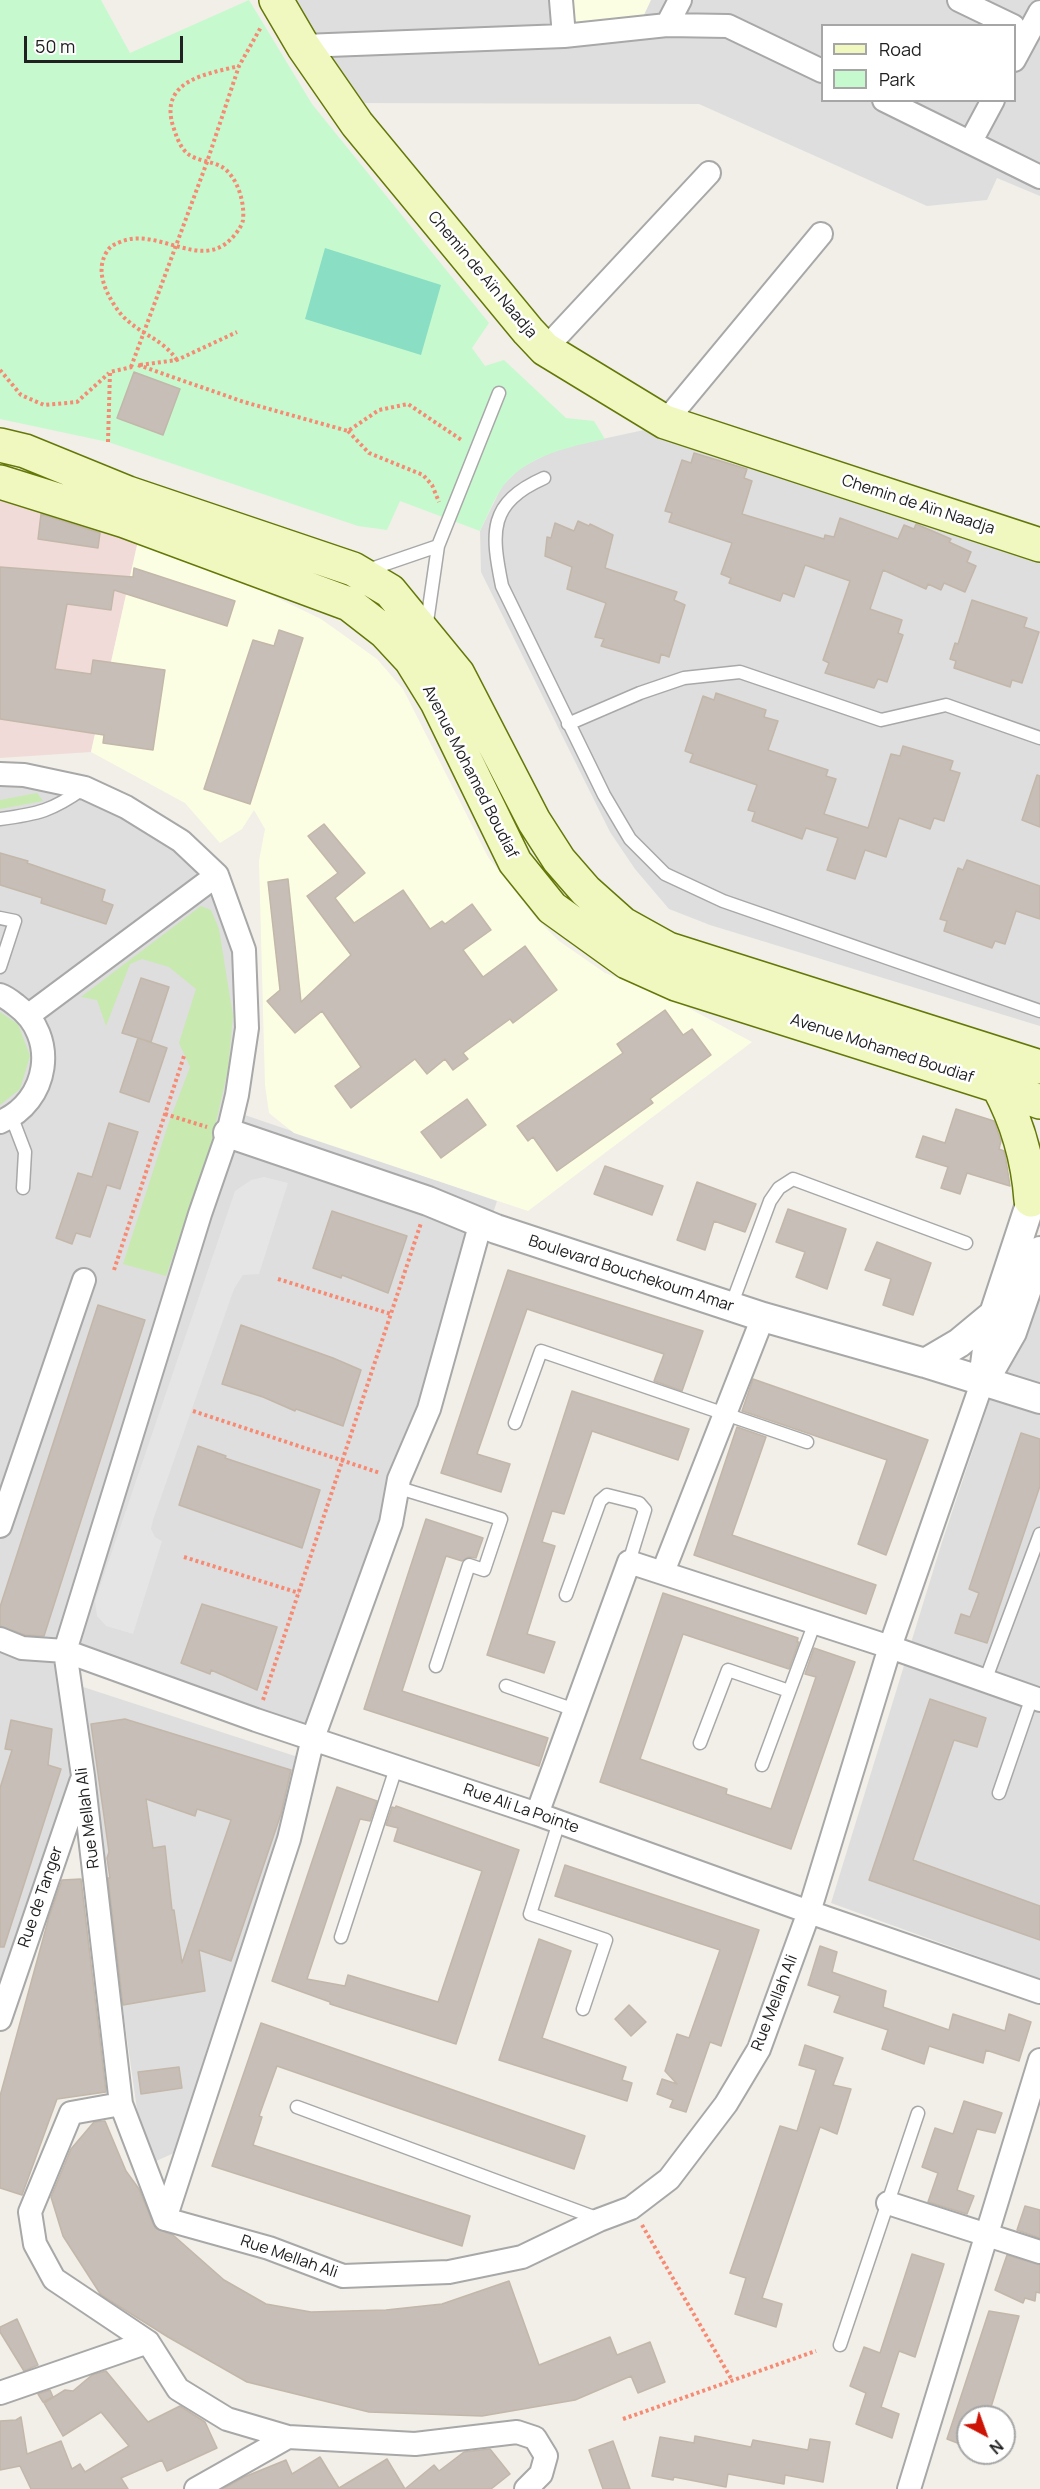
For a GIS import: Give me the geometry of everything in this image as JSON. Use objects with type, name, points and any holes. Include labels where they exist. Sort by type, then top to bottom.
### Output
[{"type":"main road","name":"Chemin de Aïn Naadja","points":[[276,0],[303,46],[357,124],[545,349],[665,422],[1040,545]]},
{"type":"main road","name":"Avenue Mohamed Boudiaf","points":[[0,445],[25,451],[129,493],[359,573],[390,591],[458,674],[534,821],[559,860],[586,891],[623,924],[668,949],[1040,1067]]},
{"type":"main road","name":"Avenue Mohamed Boudiaf","points":[[0,482],[125,521],[349,604],[385,632],[411,660],[437,702],[515,862],[552,908],[627,962],[676,984],[999,1086],[1040,1102]]},
{"type":"main road","points":[[999,1086],[1010,1107],[1035,1188]]},
{"type":"street","points":[[561,0],[564,36]]},
{"type":"street","points":[[667,25],[680,0]]},
{"type":"street","points":[[959,0],[1009,24]]},
{"type":"street","points":[[1016,54],[1024,31],[1040,12]]},
{"type":"street","points":[[303,46],[564,36],[667,25],[728,27],[821,71]]},
{"type":"street","points":[[889,102],[1040,177]]},
{"type":"street","points":[[971,141],[992,102]]},
{"type":"street","points":[[545,349],[709,173]]},
{"type":"street","points":[[665,422],[821,234]]},
{"type":"street","points":[[0,774],[24,775],[85,788],[126,807],[181,841],[217,875],[244,950],[247,1028],[228,1133],[200,1214],[65,1651]]},
{"type":"street","points":[[29,1015],[217,875]]},
{"type":"street","points":[[0,995],[29,1015],[44,1054],[40,1083],[29,1102],[6,1120]]},
{"type":"street","name":"Boulevard Bouchekoum Amar","points":[[228,1133],[428,1201],[481,1222],[763,1317],[983,1380],[1040,1399]]},
{"type":"street","points":[[983,1380],[988,1337],[994,1314],[1035,1188]]},
{"type":"street","points":[[165,2219],[289,1839],[313,1738],[391,1523],[397,1483],[429,1409],[481,1222]]},
{"type":"street","points":[[983,1380],[1012,1332],[1040,1251]]},
{"type":"street","points":[[0,1526],[84,1280]]},
{"type":"street","points":[[925,1363],[959,1343],[994,1314]]},
{"type":"street","points":[[663,1572],[763,1317]]},
{"type":"street","name":"Rue Mellah Ali","points":[[65,1651],[83,1776],[121,2104],[165,2219],[269,2248],[343,2276],[449,2272],[522,2257],[600,2220],[632,2208],[669,2179],[726,2104],[759,2049],[809,1912],[890,1647],[983,1380]]},
{"type":"street","points":[[537,1814],[629,1562],[890,1647],[1036,1698]]},
{"type":"street","name":"Rue Ali La Pointe","points":[[0,1639],[22,1648],[65,1651],[256,1720],[537,1814],[1040,1992]]},
{"type":"street","name":"Rue de Tanger","points":[[0,2019],[83,1776]]},
{"type":"street","points":[[909,2489],[1040,2060]]},
{"type":"street","points":[[121,2104],[71,2113],[30,2212],[35,2244],[54,2279],[148,2342],[178,2389],[227,2419],[288,2437],[415,2444],[517,2432],[535,2438],[546,2456],[541,2474],[526,2489]]},
{"type":"street","points":[[888,2203],[1040,2252]]},
{"type":"street","points":[[0,2393],[148,2342]]},
{"type":"street","points":[[196,2489],[288,2437]]},
{"type":"lane","points":[[426,633],[438,546],[499,393]]},
{"type":"lane","points":[[544,478],[521,488],[503,506],[496,528],[496,559],[502,586],[603,795],[630,839],[666,874],[723,900],[1040,1011]]},
{"type":"lane","points":[[359,573],[438,546]]},
{"type":"lane","points":[[568,724],[640,693],[684,678],[740,672],[881,720],[946,705],[1040,738]]},
{"type":"lane","points":[[0,819],[34,815],[59,806],[85,788]]},
{"type":"lane","points":[[0,918],[15,921],[0,967]]},
{"type":"lane","points":[[6,1120],[25,1152],[23,1188]]},
{"type":"lane","points":[[731,1306],[770,1201],[779,1188],[793,1179],[966,1243]]},
{"type":"lane","points":[[515,1423],[542,1351],[807,1442]]},
{"type":"lane","points":[[397,1483],[501,1519],[484,1570],[469,1565],[436,1666]]},
{"type":"lane","points":[[566,1595],[600,1501],[607,1495],[639,1503],[645,1510],[629,1562]]},
{"type":"lane","points":[[985,1681],[1040,1534]]},
{"type":"lane","points":[[762,1765],[815,1622]]},
{"type":"lane","points":[[700,1743],[728,1671],[789,1691]]},
{"type":"lane","points":[[506,1686],[575,1710]]},
{"type":"lane","points":[[999,1793],[1036,1698]]},
{"type":"lane","points":[[341,1937],[396,1768]]},
{"type":"lane","points":[[560,1822],[530,1914],[606,1940],[583,2009]]},
{"type":"lane","points":[[297,2106],[600,2220]]},
{"type":"lane","points":[[840,2345],[918,2113]]},
{"type":"path","points":[[131,367],[207,162],[239,66],[276,0]]},
{"type":"path","points":[[177,360],[168,347],[127,321],[111,301],[102,279],[102,261],[110,246],[128,238],[148,238],[205,252],[224,247],[235,235],[243,221],[242,200],[234,180],[222,167],[187,154],[177,139],[171,118],[173,98],[184,82],[201,75],[239,66]]},
{"type":"path","points":[[0,370],[21,395],[44,405],[77,402],[110,372],[138,365],[177,360],[237,332]]},
{"type":"path","points":[[138,365],[244,402],[348,431],[369,453],[423,475],[432,485],[440,503],[453,508]]},
{"type":"path","points":[[108,442],[110,372]]},
{"type":"path","points":[[348,431],[379,410],[408,404],[476,450]]},
{"type":"path","points":[[114,1270],[184,1056]]},
{"type":"path","points":[[165,1114],[228,1133]]},
{"type":"path","points":[[256,1720],[344,1461],[428,1201]]},
{"type":"path","points":[[278,1279],[391,1314]]},
{"type":"path","points":[[193,1411],[344,1461],[397,1483]]},
{"type":"path","points":[[184,1557],[300,1593]]},
{"type":"path","points":[[632,2208],[732,2380]]},
{"type":"path","points":[[623,2419],[816,2350]]},
{"type":"shaded area","points":[[289,0],[1040,0],[1040,196],[997,178],[987,200],[927,206],[699,104],[354,103]]},
{"type":"shaded area","points":[[573,0],[651,0],[643,17],[574,23]]},
{"type":"shaded area","points":[[644,430],[1040,561],[1040,1026],[710,925],[669,909],[635,869],[610,832],[481,572],[480,531],[502,486],[519,469],[556,449]]},
{"type":"shaded area","points":[[0,491],[140,532],[91,752],[0,758]]},
{"type":"shaded area","points":[[140,532],[321,619],[377,659],[403,689],[488,857],[536,918],[559,941],[605,973],[666,996],[752,1042],[528,1211],[294,1133],[269,1113],[265,1085],[259,861],[265,829],[254,810],[242,829],[220,843],[185,803],[91,752]]},
{"type":"shaded area","points":[[0,774],[85,788],[217,875],[244,950],[233,1111],[497,1201],[322,1736],[65,1651],[79,1765],[0,1997]]},
{"type":"shaded area","points":[[264,1177],[288,1183],[259,1274],[243,1275],[234,1289],[153,1520],[151,1529],[155,1537],[162,1541],[133,1634],[106,1626],[97,1616],[95,1601],[235,1191],[251,1180]]},
{"type":"shaded area","points":[[1040,1267],[1040,1979],[831,1903],[942,1542],[997,1378]]},
{"type":"shaded area","points":[[77,1685],[304,1759],[174,2153],[145,2166]]},
{"type":"green space","points":[[0,0],[101,0],[130,53],[249,0],[312,104],[489,323],[472,348],[485,366],[504,360],[566,418],[594,421],[605,439],[550,454],[525,466],[500,490],[480,531],[400,501],[387,530],[358,526],[108,442],[0,419]]},
{"type":"green space","points":[[325,248],[441,285],[421,355],[305,319]]},
{"type":"green space","points":[[37,793],[43,801],[0,809],[0,800]]},
{"type":"green space","points":[[201,906],[211,910],[219,929],[233,1016],[228,1069],[211,1145],[166,1276],[123,1264],[168,1125],[190,1067],[179,1043],[196,989],[169,967],[142,959],[130,964],[106,1026],[97,1000],[81,997]]},
{"type":"green space","points":[[0,1012],[18,1024],[30,1056],[20,1089],[0,1105]]},
{"type":"building","points":[[134,372],[180,389],[163,435],[117,418]]},
{"type":"building","points":[[694,453],[747,469],[744,478],[752,481],[742,514],[824,539],[825,535],[834,537],[840,518],[898,539],[904,525],[914,529],[916,524],[951,539],[949,542],[971,552],[967,562],[976,566],[965,592],[944,583],[941,590],[928,584],[926,589],[883,570],[870,609],[902,620],[898,633],[903,635],[887,682],[878,679],[874,688],[825,673],[829,663],[823,660],[850,581],[805,565],[794,597],[783,593],[780,601],[729,583],[731,578],[721,574],[732,543],[669,522],[672,513],[665,511],[682,460],[691,463]]},
{"type":"building","points":[[41,514],[100,533],[98,548],[38,539]]},
{"type":"building","points":[[578,521],[613,535],[605,568],[677,592],[674,600],[685,605],[669,657],[661,654],[659,663],[601,646],[604,639],[595,637],[606,603],[567,589],[572,567],[545,556],[547,537],[551,538],[555,523],[574,531]]},
{"type":"building","points":[[0,567],[133,577],[134,568],[235,601],[227,626],[114,590],[111,610],[67,604],[55,669],[91,674],[93,660],[165,670],[153,750],[103,743],[104,735],[0,719]]},
{"type":"building","points":[[972,600],[1027,618],[1024,627],[1039,632],[1022,683],[1012,680],[1010,687],[954,668],[956,661],[950,659],[955,643],[958,644]]},
{"type":"building","points":[[279,630],[303,638],[250,804],[204,789],[253,640],[274,646]]},
{"type":"building","points":[[716,693],[766,710],[764,717],[778,721],[768,750],[828,770],[826,776],[836,779],[824,814],[868,828],[891,754],[900,756],[903,746],[953,761],[950,770],[960,773],[944,821],[934,818],[930,829],[899,818],[886,857],[865,850],[855,879],[827,870],[838,838],[806,828],[802,839],[752,821],[755,812],[748,810],[757,785],[690,762],[693,754],[685,751],[703,696],[714,700]]},
{"type":"building","points":[[1037,775],[1040,776],[1040,827],[1022,820]]},
{"type":"building","points":[[324,824],[365,873],[335,898],[354,923],[403,890],[430,929],[442,921],[445,924],[472,904],[491,930],[463,950],[483,977],[525,946],[557,990],[513,1023],[510,1019],[463,1053],[468,1059],[453,1070],[445,1059],[427,1074],[415,1059],[351,1108],[335,1086],[361,1067],[322,1011],[295,1033],[267,1001],[280,990],[268,882],[288,879],[301,1002],[351,955],[307,896],[338,873],[308,836]]},
{"type":"building","points":[[0,853],[105,890],[102,901],[113,905],[106,924],[41,903],[42,898],[0,885]]},
{"type":"building","points":[[967,860],[1040,886],[1040,919],[1016,911],[1005,944],[995,941],[992,948],[944,931],[947,921],[940,919],[958,868],[963,870]]},
{"type":"building","points":[[141,978],[169,987],[151,1042],[122,1033]]},
{"type":"building","points":[[665,1010],[683,1035],[692,1029],[711,1055],[650,1099],[653,1103],[557,1171],[533,1137],[528,1141],[517,1126],[623,1053],[617,1044]]},
{"type":"building","points":[[138,1038],[167,1048],[149,1102],[120,1092]]},
{"type":"building","points":[[467,1099],[486,1125],[441,1158],[421,1132]]},
{"type":"building","points":[[956,1109],[994,1121],[1001,1141],[999,1149],[1004,1151],[1010,1186],[967,1173],[960,1194],[941,1188],[948,1167],[916,1157],[923,1136],[945,1143]]},
{"type":"building","points":[[109,1123],[138,1132],[120,1189],[107,1185],[90,1237],[76,1233],[72,1244],[56,1238],[78,1173],[92,1177]]},
{"type":"building","points":[[605,1166],[663,1186],[652,1215],[594,1194]]},
{"type":"building","points":[[697,1182],[756,1204],[745,1232],[714,1221],[705,1250],[677,1240]]},
{"type":"building","points":[[788,1209],[846,1229],[827,1289],[796,1277],[805,1252],[776,1242]]},
{"type":"building","points":[[332,1211],[407,1236],[388,1293],[342,1275],[341,1278],[313,1268]]},
{"type":"building","points":[[877,1242],[931,1263],[913,1315],[883,1305],[891,1279],[865,1270]]},
{"type":"building","points":[[508,1270],[703,1331],[682,1391],[654,1381],[664,1354],[527,1309],[477,1454],[510,1464],[501,1492],[441,1473]]},
{"type":"building","points":[[98,1305],[145,1320],[44,1636],[25,1635],[0,1626],[0,1607]]},
{"type":"building","points":[[241,1325],[361,1370],[343,1426],[222,1384]]},
{"type":"building","points":[[753,1379],[928,1440],[886,1555],[858,1544],[887,1460],[742,1411]]},
{"type":"building","points":[[572,1391],[689,1429],[678,1460],[592,1431],[564,1514],[552,1511],[542,1542],[555,1546],[527,1634],[555,1642],[544,1673],[487,1655]]},
{"type":"building","points":[[737,1427],[766,1437],[732,1535],[876,1585],[866,1614],[694,1555]]},
{"type":"building","points":[[1021,1433],[1040,1439],[1040,1486],[987,1643],[955,1633],[961,1614],[970,1617],[979,1593],[969,1589]]},
{"type":"building","points":[[198,1446],[226,1456],[225,1458],[320,1490],[302,1548],[179,1505]]},
{"type":"building","points":[[426,1519],[483,1538],[476,1558],[468,1557],[462,1561],[446,1556],[402,1691],[548,1738],[539,1766],[364,1709]]},
{"type":"building","points":[[663,1593],[798,1638],[797,1642],[799,1642],[789,1669],[683,1634],[640,1759],[727,1789],[726,1794],[771,1809],[816,1677],[805,1674],[814,1648],[855,1662],[791,1849],[600,1782]]},
{"type":"building","points":[[202,1604],[277,1627],[257,1690],[211,1670],[210,1674],[181,1663]]},
{"type":"building","points":[[930,1699],[986,1718],[977,1747],[954,1740],[913,1860],[1040,1906],[1040,1940],[869,1880]]},
{"type":"building","points":[[125,1719],[291,1770],[281,1814],[231,1961],[199,1950],[205,1991],[123,2005],[108,1878],[110,1878],[107,1858],[109,1852],[91,1724]],"holes":[[[146,1799],[195,1816],[197,1809],[231,1820],[182,1963],[174,1910],[172,1910],[165,1846],[153,1848]]]},
{"type":"building","points":[[11,1720],[52,1729],[48,1765],[61,1769],[4,1947],[0,1947],[0,1788],[12,1750],[5,1749]]},
{"type":"building","points":[[337,1787],[377,1801],[370,1821],[360,1819],[307,1979],[345,1986],[348,1975],[438,2002],[482,1871],[394,1841],[398,1828],[386,1825],[392,1807],[396,1806],[519,1850],[456,2044],[330,2004],[330,2002],[272,1981]]},
{"type":"building","points":[[565,1865],[759,1930],[721,2046],[710,2042],[686,2112],[670,2107],[673,2100],[657,2094],[662,2079],[677,2084],[665,2071],[677,2034],[689,2038],[720,1950],[555,1896]]},
{"type":"building","points":[[81,1879],[106,2092],[57,2099],[22,2195],[0,2188],[0,2096],[49,1917],[62,1880]]},
{"type":"building","points":[[539,1939],[571,1951],[542,2038],[626,2067],[622,2080],[632,2083],[627,2101],[499,2060]]},
{"type":"building","points":[[820,1946],[837,1952],[832,1972],[886,1991],[883,2007],[949,2030],[953,2014],[1005,2031],[1009,2014],[1031,2022],[1019,2061],[986,2050],[983,2063],[929,2046],[924,2064],[882,2049],[888,2030],[834,2012],[840,1996],[808,1985]]},
{"type":"building","points":[[629,2005],[646,2022],[631,2036],[615,2019]]},
{"type":"building","points":[[261,2023],[585,2136],[574,2169],[277,2066],[259,2116],[262,2117],[253,2145],[470,2216],[462,2246],[212,2166]]},
{"type":"building","points":[[805,2045],[843,2058],[833,2085],[851,2089],[837,2134],[820,2127],[762,2298],[782,2304],[776,2327],[735,2314],[746,2278],[730,2273],[780,2126],[797,2131],[816,2070],[799,2065]]},
{"type":"building","points":[[179,2067],[182,2088],[141,2094],[138,2072]]},
{"type":"building","points":[[964,2101],[1002,2113],[995,2133],[977,2129],[957,2190],[974,2196],[967,2214],[928,2202],[938,2173],[922,2167],[935,2128],[953,2134]]},
{"type":"building","points":[[105,2121],[126,2171],[139,2189],[155,2228],[173,2235],[224,2280],[266,2304],[311,2312],[386,2310],[442,2304],[509,2281],[539,2365],[610,2337],[617,2355],[650,2342],[665,2382],[638,2393],[631,2376],[575,2400],[482,2416],[369,2412],[247,2382],[101,2295],[63,2236],[51,2197],[71,2149],[94,2122]]},
{"type":"building","points":[[1025,2206],[1040,2210],[1040,2238],[1017,2230]]},
{"type":"building","points":[[912,2254],[944,2264],[915,2357],[899,2351],[881,2407],[899,2414],[892,2438],[856,2424],[866,2393],[850,2386],[864,2347],[880,2353]]},
{"type":"building","points":[[1007,2255],[1040,2265],[1040,2293],[1036,2292],[1035,2301],[1025,2298],[1023,2303],[995,2290]]},
{"type":"building","points":[[989,2311],[1019,2316],[992,2405],[958,2405]]},
{"type":"building","points":[[17,2319],[38,2365],[24,2371],[0,2332],[0,2327]]},
{"type":"building","points":[[106,2371],[148,2422],[180,2406],[205,2422],[217,2448],[167,2471],[162,2460],[121,2478],[128,2489],[31,2489],[20,2466],[0,2470],[0,2421],[16,2420],[21,2417],[27,2454],[61,2441],[72,2469],[80,2464],[85,2472],[129,2446],[101,2412],[63,2436],[44,2403],[65,2390],[73,2391],[92,2375]]},
{"type":"building","points":[[50,2390],[53,2397],[43,2402],[38,2394]]},
{"type":"building","points":[[956,2412],[956,2442],[947,2439]]},
{"type":"building","points":[[695,2436],[751,2447],[753,2440],[808,2450],[810,2439],[830,2442],[823,2482],[785,2475],[784,2484],[728,2474],[726,2487],[674,2477],[673,2480],[652,2476],[660,2437],[694,2443]]},
{"type":"building","points":[[613,2441],[630,2489],[603,2489],[589,2450]]},
{"type":"building","points":[[490,2449],[510,2474],[491,2489],[405,2489],[434,2465],[439,2471],[464,2452]]},
{"type":"building","points":[[320,2457],[339,2488],[387,2459],[405,2489],[223,2489],[244,2477],[286,2460],[292,2474]]}]
